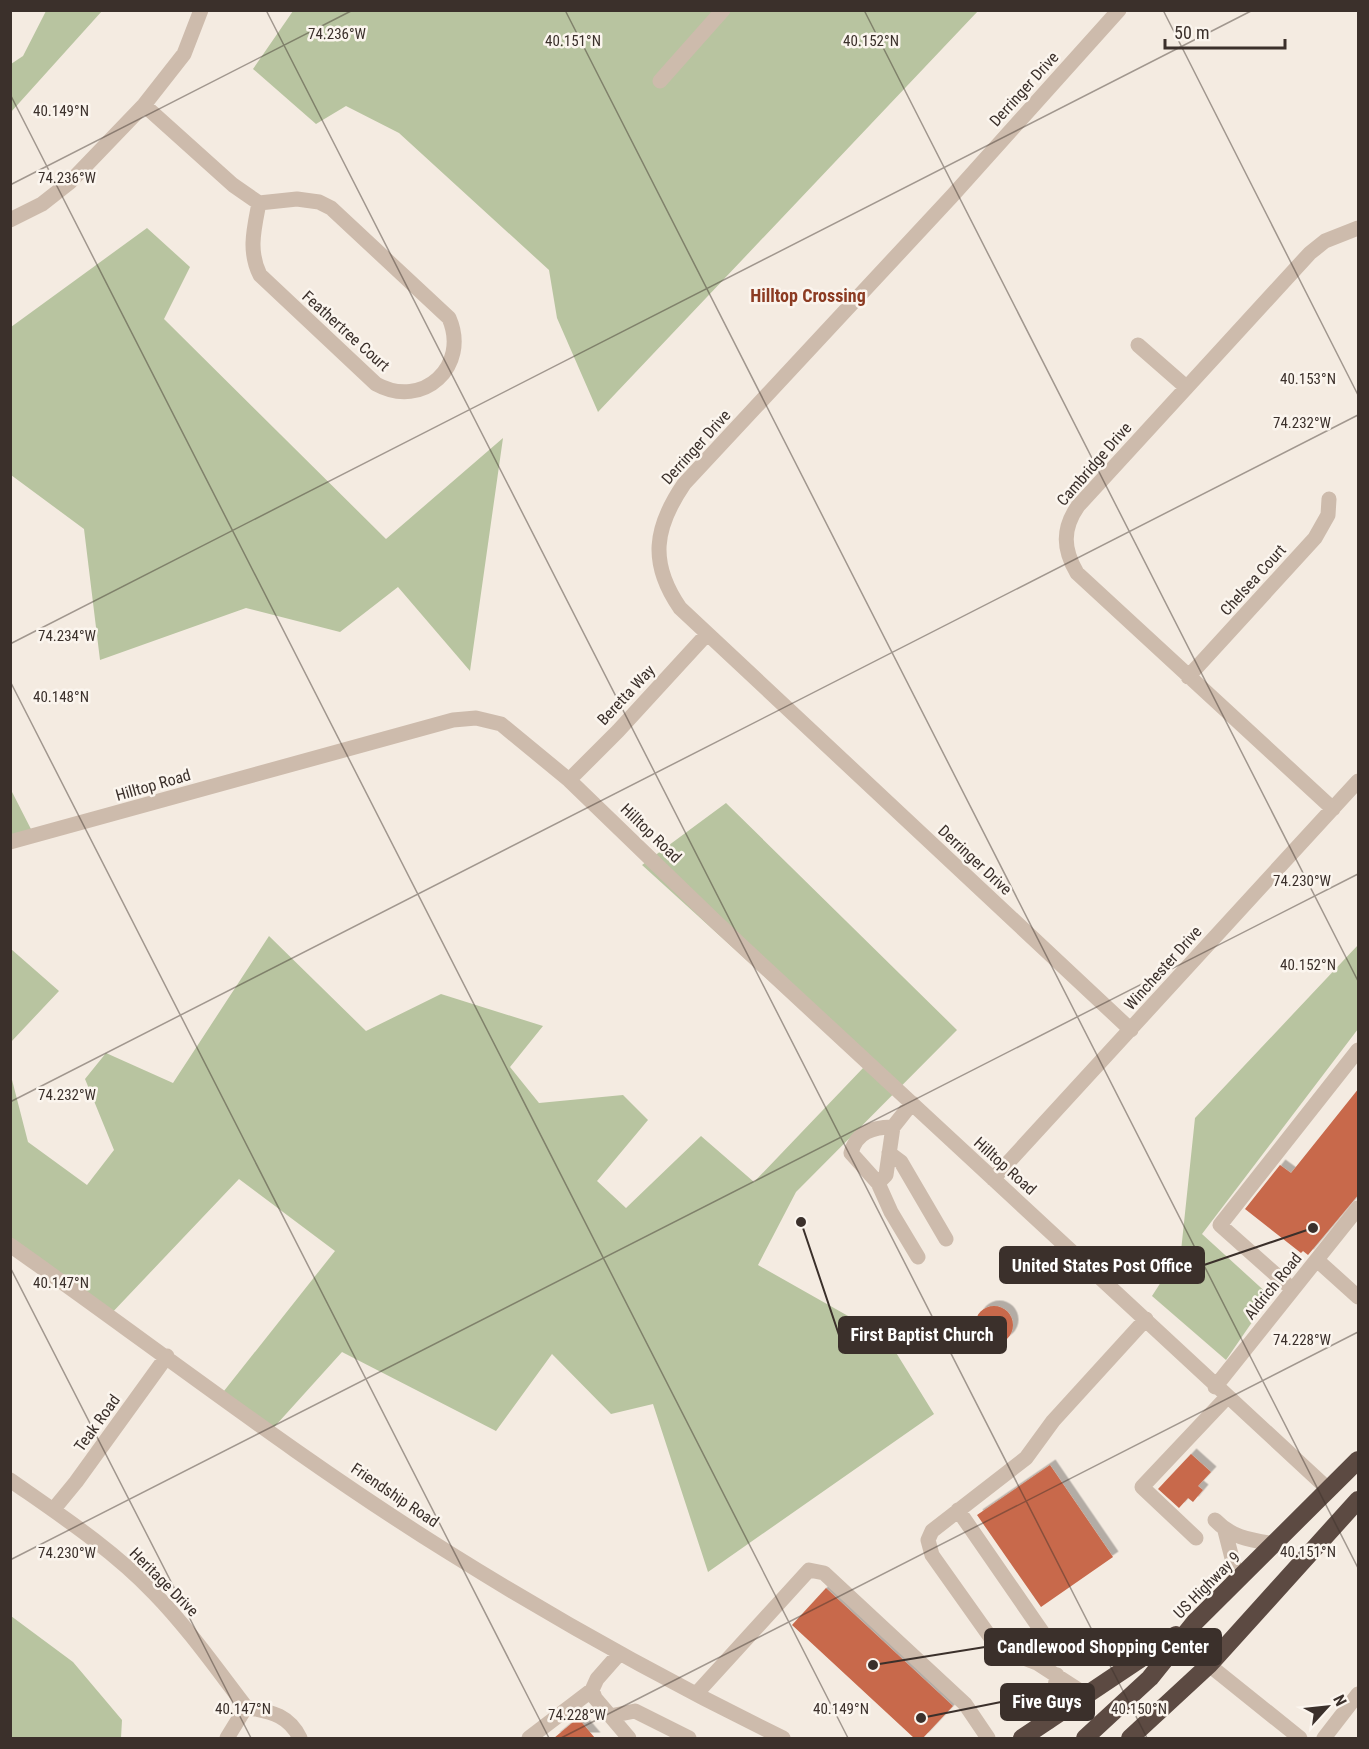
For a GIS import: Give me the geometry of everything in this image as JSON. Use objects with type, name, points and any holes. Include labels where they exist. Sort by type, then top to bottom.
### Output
[{"type":"highway","name":"US Highway 9","points":[[1085,1738],[1150,1678],[1195,1622],[1359,1460]]},
{"type":"highway","points":[[1130,1738],[1209,1665],[1359,1500]]},
{"type":"highway","points":[[1022,1738],[1088,1696],[1195,1622]]},
{"type":"street","points":[[10,220],[42,204],[64,188],[144,105],[183,54],[201,10]]},
{"type":"street","points":[[660,81],[723,10]]},
{"type":"street","name":"Derringer Drive","points":[[1119,10],[945,204],[684,484],[672,502],[659,540],[660,567],[669,591],[680,608],[1131,1030]]},
{"type":"street","points":[[144,105],[233,185],[259,204]]},
{"type":"street","name":"Feathertree Court","points":[[309,199],[331,208],[441,308],[454,330],[455,348],[451,361],[434,382],[411,393],[399,394],[376,384],[270,286],[260,275],[252,253],[253,233],[259,204],[309,199]]},
{"type":"street","name":"Cambridge Drive","points":[[1333,809],[1077,573],[1065,543],[1068,522],[1078,506],[1310,253],[1325,241],[1359,228]]},
{"type":"street","points":[[1138,345],[1186,387]]},
{"type":"street","name":"Chelsea Court","points":[[1188,677],[1315,538],[1328,515],[1329,499]]},
{"type":"street","name":"Beretta Way","points":[[569,780],[618,731],[707,634]]},
{"type":"street","name":"Hilltop Road","points":[[10,842],[453,720],[476,718],[501,724],[569,780],[716,922],[1146,1319],[1215,1387],[1328,1489]]},
{"type":"street","name":"Winchester Drive","points":[[993,1179],[1359,781]]},
{"type":"street","points":[[1293,1289],[1220,1225],[1359,1050]]},
{"type":"street","points":[[878,1183],[886,1175],[893,1127],[912,1104]]},
{"type":"street","points":[[893,1127],[878,1127],[866,1132],[854,1143],[851,1153],[878,1183],[891,1212],[918,1257]]},
{"type":"street","points":[[889,1153],[901,1162],[946,1239]]},
{"type":"street","name":"Aldrich Road","points":[[1215,1387],[1359,1208]]},
{"type":"street","name":"Friendship Road","points":[[10,1245],[311,1460],[441,1547],[620,1654],[783,1738]]},
{"type":"street","points":[[1317,1260],[1359,1297]]},
{"type":"street","points":[[1088,1696],[1037,1663],[998,1648],[932,1555],[928,1540],[932,1531],[1026,1458],[1053,1421],[1146,1319]]},
{"type":"street","name":"Teak Road","points":[[53,1510],[76,1482],[167,1356]]},
{"type":"street","points":[[1196,1538],[1143,1487],[1227,1397]]},
{"type":"street","name":"Heritage Drive","points":[[10,1480],[106,1551],[154,1593],[246,1707]]},
{"type":"street","points":[[958,1510],[1045,1636]]},
{"type":"street","points":[[1234,1585],[1234,1566],[1220,1526],[1240,1538],[1275,1544]]},
{"type":"street","points":[[696,1694],[809,1570],[815,1569],[824,1573],[965,1704],[988,1738]]},
{"type":"street","points":[[529,1738],[592,1689],[597,1679],[620,1654]]},
{"type":"street","points":[[1209,1665],[1300,1738]]},
{"type":"street","points":[[1049,1722],[1057,1675]]},
{"type":"street","points":[[592,1689],[595,1698],[629,1738]]},
{"type":"street","points":[[1324,1738],[1359,1694]]},
{"type":"street","points":[[226,1738],[246,1707],[284,1717],[294,1727],[300,1738]]},
{"type":"street","points":[[610,1716],[634,1711],[689,1738]]},
{"type":"green space","points":[[46,11],[102,11],[11,112],[11,64],[23,56]]},
{"type":"green space","points":[[293,11],[978,11],[598,412],[557,318],[549,270],[399,133],[346,106],[316,124],[253,69]]},
{"type":"green space","points":[[147,228],[190,267],[164,319],[386,539],[503,438],[470,671],[398,587],[340,632],[246,608],[100,660],[84,529],[11,475],[11,327]]},
{"type":"green space","points":[[10,788],[35,837],[10,844]]},
{"type":"green space","points":[[726,803],[957,1030],[796,1192],[758,1265],[887,1338],[934,1414],[708,1572],[653,1404],[611,1414],[552,1354],[496,1431],[342,1352],[267,1435],[220,1396],[335,1251],[239,1179],[108,1317],[11,1248],[10,1072],[28,1142],[87,1185],[114,1150],[85,1079],[106,1053],[173,1083],[269,936],[366,1031],[441,994],[543,1026],[510,1067],[539,1103],[623,1095],[648,1120],[597,1181],[626,1208],[701,1136],[754,1182],[864,1067],[642,865]]},
{"type":"green space","points":[[1358,945],[1358,1029],[1202,1234],[1270,1296],[1226,1360],[1152,1296],[1181,1251],[1195,1118]]},
{"type":"green space","points":[[11,949],[59,991],[11,1042]]},
{"type":"green space","points":[[11,1616],[73,1662],[122,1720],[121,1738],[11,1738]]},
{"type":"building","points":[[1359,1088],[1359,1194],[1308,1255],[1303,1251],[1301,1253],[1245,1209],[1280,1165],[1291,1173]]},
{"type":"building","points":[[994,1306],[1008,1311],[1013,1325],[1008,1339],[994,1344],[980,1339],[975,1325],[980,1311]]},
{"type":"building","points":[[1191,1454],[1211,1472],[1198,1486],[1203,1490],[1193,1502],[1188,1498],[1179,1508],[1158,1489]]},
{"type":"building","points":[[1050,1465],[1113,1557],[1041,1607],[977,1515]]},
{"type":"building","points":[[826,1588],[953,1706],[923,1738],[914,1738],[792,1625]]},
{"type":"building","points":[[578,1718],[595,1738],[554,1738]]},
{"type":"place","name":"First Baptist Church","points":[[801,1222]]},
{"type":"place","name":"United States Post Office","points":[[1313,1228]]},
{"type":"place","name":"Candlewood Shopping Center","points":[[873,1665]]},
{"type":"place","name":"Five Guys","points":[[921,1718]]},
{"type":"district","name":"Hilltop Crossing","points":[[808,295]]}]
